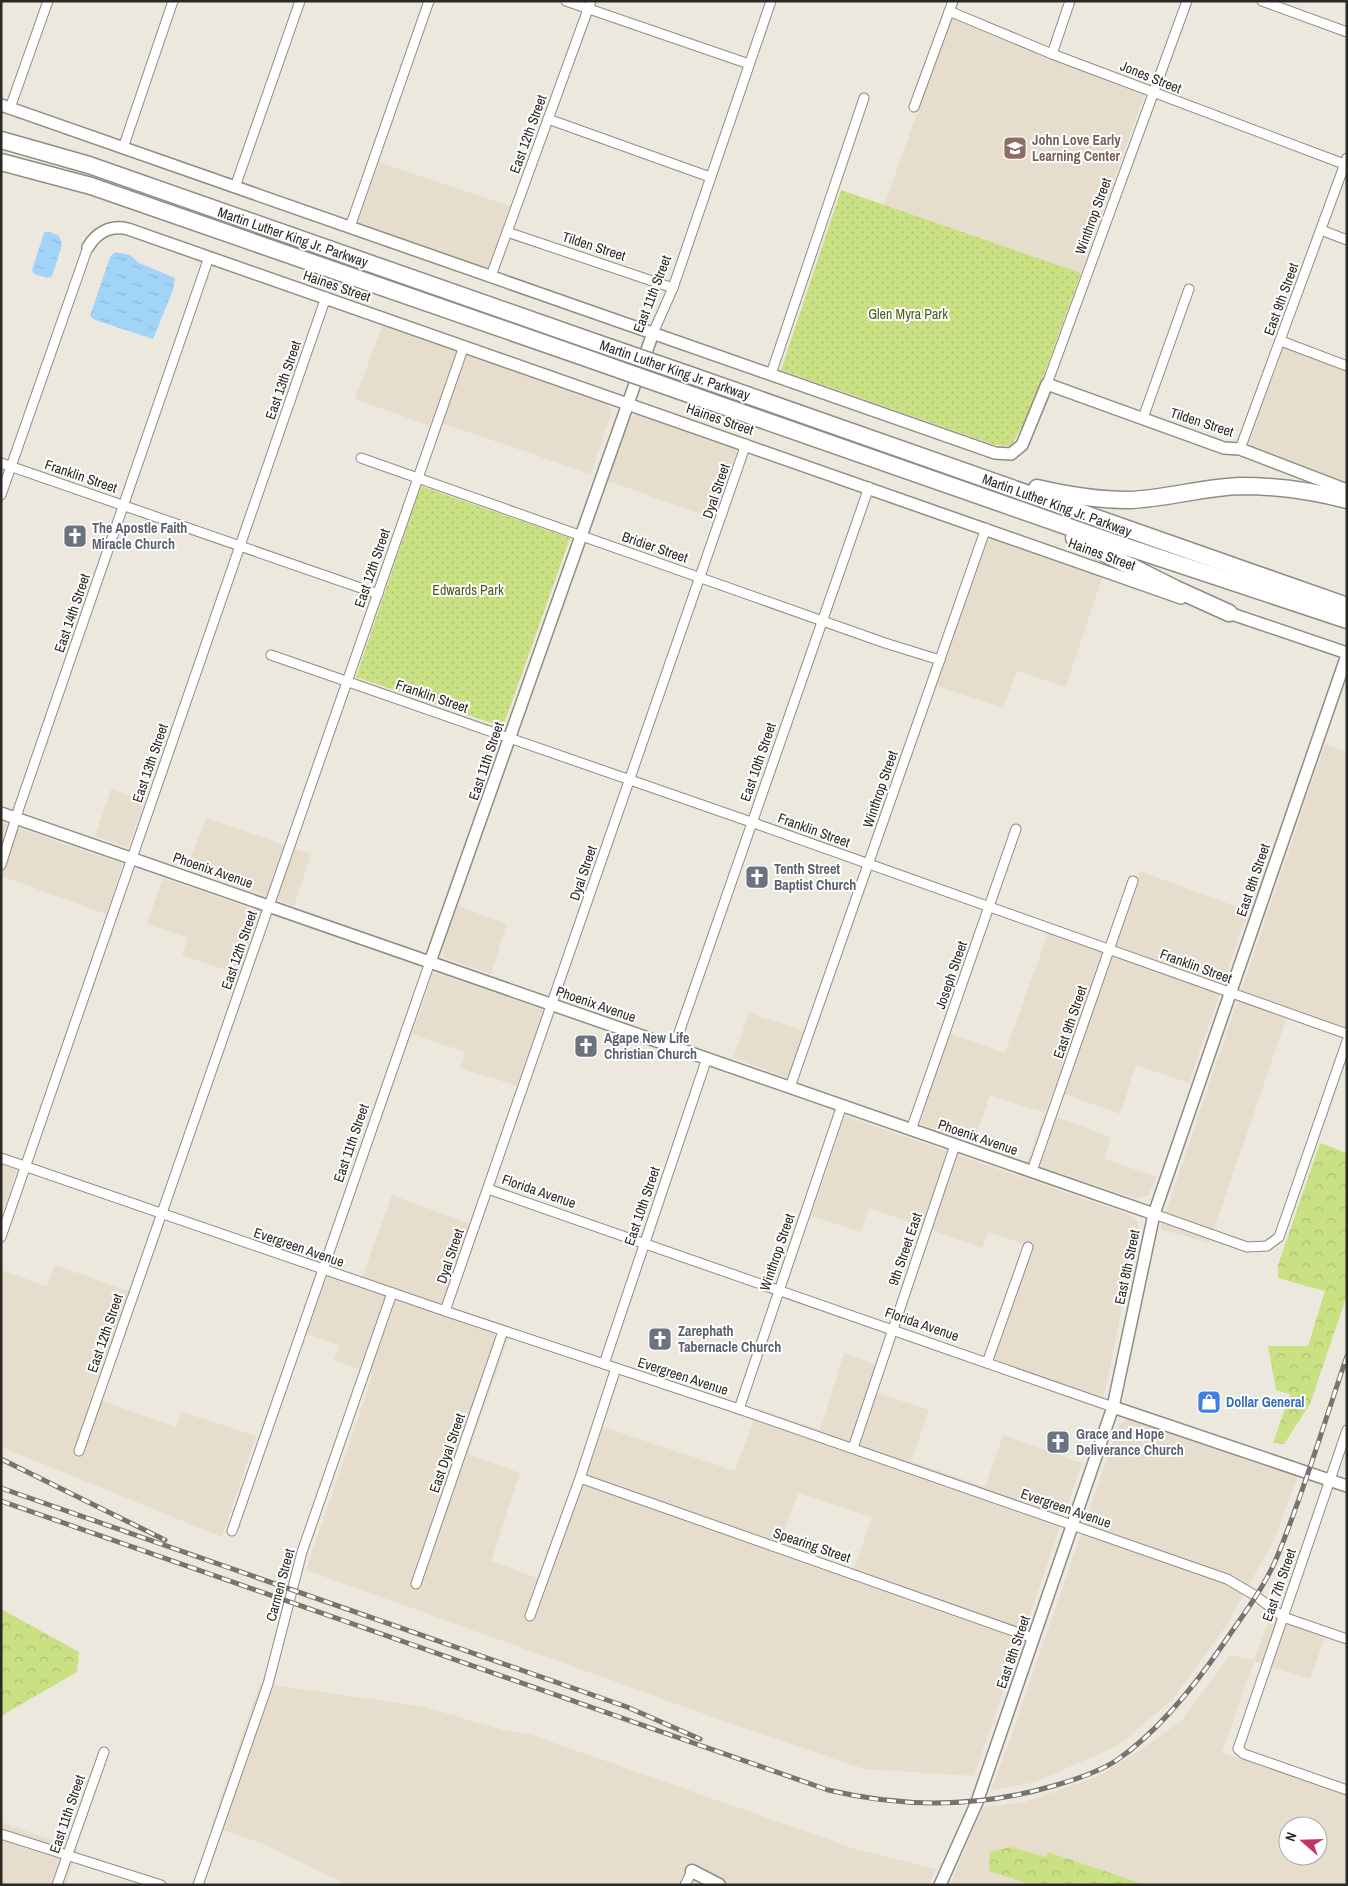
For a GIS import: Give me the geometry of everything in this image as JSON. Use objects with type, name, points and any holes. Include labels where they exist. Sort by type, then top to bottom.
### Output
[{"type":"highway","name":"Martin Luther King Jr. Parkway","points":[[1,140],[88,165],[956,469],[1327,606],[1347,620]]},
{"type":"highway","name":"Martin Luther King Jr. Parkway","points":[[1,162],[91,186],[1021,510],[1327,606],[1347,606]]},
{"type":"highway","points":[[956,469],[1065,494],[1106,499],[1143,498],[1240,486],[1293,489],[1347,500]]},
{"type":"highway","points":[[1021,510],[1176,589],[1229,613]]},
{"type":"main road","points":[[692,1871],[719,1885]]},
{"type":"street","points":[[48,1],[6,107],[1004,455],[1011,454],[1022,445],[1047,384]]},
{"type":"street","points":[[122,148],[173,1]]},
{"type":"street","points":[[235,186],[300,1]]},
{"type":"street","points":[[350,227],[429,1]]},
{"type":"street","points":[[566,1],[589,5],[749,64]]},
{"type":"street","name":"East 11th Street","points":[[232,1532],[322,1269],[628,403],[653,333],[673,288],[771,1]]},
{"type":"street","points":[[914,107],[953,1]]},
{"type":"street","points":[[1052,54],[1070,1]]},
{"type":"street","name":"Winthrop Street","points":[[1047,384],[1152,92],[1187,1]]},
{"type":"street","points":[[1262,1],[1347,32]]},
{"type":"street","name":"East 12th Street","points":[[491,276],[589,5]]},
{"type":"street","name":"Jones Street","points":[[949,11],[1052,54],[1152,92],[1346,161]]},
{"type":"street","points":[[771,374],[864,98]]},
{"type":"street","points":[[548,119],[710,177]]},
{"type":"street","name":"East 9th Street","points":[[1240,449],[1346,161]]},
{"type":"street","name":"Haines Street","points":[[88,247],[92,240],[104,231],[120,227],[986,528],[1161,592],[1229,613],[1347,654]]},
{"type":"street","points":[[1321,230],[1347,240]]},
{"type":"street","name":"Tilden Street","points":[[507,232],[673,288]]},
{"type":"street","points":[[1,495],[88,247]]},
{"type":"street","name":"East 14th Street","points":[[1,865],[22,798],[209,257]]},
{"type":"street","points":[[1142,418],[1190,289]]},
{"type":"street","name":"East 13th Street","points":[[1,1237],[326,298]]},
{"type":"street","points":[[1281,341],[1347,366]]},
{"type":"street","name":"East 12th Street","points":[[79,1450],[464,346]]},
{"type":"street","name":"Tilden Street","points":[[1047,384],[1224,448],[1240,449],[1347,490]]},
{"type":"street","name":"Dyal Street","points":[[445,1311],[746,444]]},
{"type":"street","name":"Bridier Street","points":[[361,458],[823,619],[886,643],[940,660]]},
{"type":"street","name":"Franklin Street","points":[[1,463],[378,594]]},
{"type":"street","name":"East 10th Street","points":[[674,1047],[869,487]]},
{"type":"street","name":"Winthrop Street","points":[[790,1087],[986,528]]},
{"type":"street","name":"East 8th Street","points":[[940,1885],[977,1802],[1113,1408],[1154,1214],[1347,654]]},
{"type":"street","name":"Franklin Street","points":[[271,655],[751,822],[1347,1034]]},
{"type":"street","name":"Phoenix Avenue","points":[[1,812],[1247,1247],[1266,1246],[1279,1238],[1347,1041]]},
{"type":"street","name":"Joseph Street","points":[[911,1130],[1016,829]]},
{"type":"street","name":"East 9th Street","points":[[1032,1172],[1133,881]]},
{"type":"street","name":"East 10th Street","points":[[604,1364],[707,1058]]},
{"type":"street","name":"Winthrop Street","points":[[740,1409],[842,1106]]},
{"type":"street","name":"9th Street East","points":[[853,1448],[955,1145]]},
{"type":"street","name":"Evergreen Avenue","points":[[1,1158],[503,1331],[740,1409],[1227,1579],[1256,1596],[1283,1617],[1347,1639]]},
{"type":"street","name":"Florida Avenue","points":[[488,1189],[1113,1408],[1347,1486]]},
{"type":"street","points":[[987,1363],[1028,1247]]},
{"type":"street","name":"Carmen Street","points":[[198,1885],[268,1684],[302,1552],[392,1293]]},
{"type":"street","name":"East Dyal Street","points":[[416,1584],[503,1331]]},
{"type":"street","points":[[530,1616],[580,1478],[616,1368]]},
{"type":"street","name":"East 7th Street","points":[[1347,1430],[1238,1749],[1244,1754],[1347,1790]]},
{"type":"street","name":"Spearing Street","points":[[580,1478],[1033,1638]]},
{"type":"street","name":"East 11th Street","points":[[57,1885],[69,1856],[104,1752]]},
{"type":"street","points":[[1,1834],[161,1885]]},
{"type":"street","points":[[685,1885],[692,1871]]},
{"type":"shaded area","name":"John Love Early Learning Center","points":[[952,17],[992,32],[1020,46],[1145,92],[1081,273],[884,205]]},
{"type":"shaded area","points":[[379,162],[510,206],[488,269],[357,224]]},
{"type":"shaded area","points":[[383,324],[604,401],[612,411],[591,474],[432,420],[430,426],[355,399]]},
{"type":"shaded area","points":[[1287,338],[1347,361],[1347,484],[1247,447]]},
{"type":"shaded area","points":[[639,413],[738,448],[713,518],[607,481],[629,418]]},
{"type":"shaded area","points":[[989,535],[1103,575],[1066,687],[1017,671],[1003,708],[936,686]]},
{"type":"shaded area","points":[[1325,744],[1347,752],[1347,1037],[1287,1017],[1209,1243],[1160,1229]]},
{"type":"shaded area","points":[[111,789],[145,801],[128,848],[95,836]]},
{"type":"shaded area","points":[[206,818],[311,854],[294,906],[187,868]]},
{"type":"shaded area","points":[[1,822],[123,864],[106,914],[1,876]]},
{"type":"shaded area","points":[[1140,871],[1248,911],[1189,1083],[1136,1065],[1120,1114],[1054,1090],[1045,1113],[990,1095],[974,1142],[918,1123],[948,1033],[1005,1053],[1048,933],[1113,956]]},
{"type":"shaded area","points":[[163,878],[260,912],[239,975],[182,955],[188,938],[147,924]]},
{"type":"shaded area","points":[[458,906],[507,924],[491,974],[445,958],[442,951]]},
{"type":"shaded area","points":[[433,972],[544,1010],[517,1086],[460,1068],[465,1052],[412,1034]]},
{"type":"shaded area","points":[[749,1013],[804,1031],[788,1078],[733,1058]]},
{"type":"shaded area","points":[[1045,1113],[1111,1137],[1104,1159],[1157,1177],[1148,1195],[1136,1199],[1027,1162]]},
{"type":"shaded area","points":[[845,1116],[1131,1215],[1137,1220],[1138,1227],[1100,1409],[991,1370],[1032,1247],[988,1232],[982,1248],[869,1208],[861,1232],[811,1216]]},
{"type":"shaded area","points":[[1,1164],[17,1169],[1,1218]]},
{"type":"shaded area","points":[[392,1195],[470,1224],[439,1314],[509,1337],[468,1454],[520,1473],[491,1561],[548,1582],[603,1427],[735,1471],[758,1408],[820,1430],[844,1353],[886,1368],[877,1393],[929,1410],[911,1461],[985,1487],[1003,1435],[1082,1463],[974,1776],[864,1769],[732,1724],[306,1570],[373,1374],[334,1360],[339,1345],[306,1334],[327,1275],[359,1286]],"holes":[[[798,1493],[872,1517],[851,1577],[777,1551]]]},
{"type":"shaded area","points":[[55,1265],[129,1291],[91,1397],[176,1427],[182,1412],[256,1436],[222,1537],[1,1447],[1,1270],[47,1286]]},
{"type":"shaded area","points":[[1127,1419],[1298,1476],[1274,1540],[1226,1626],[1174,1698],[1119,1745],[1036,1782],[991,1790],[1119,1424]]},
{"type":"shaded area","points":[[1277,1610],[1328,1627],[1310,1679],[1254,1661],[1222,1752],[1347,1795],[1347,1885],[1146,1885],[1048,1852],[1046,1857],[1011,1847],[990,1871],[1032,1885],[950,1885],[983,1807],[1024,1802],[1097,1777],[1145,1747],[1181,1721],[1230,1655],[1254,1660],[1270,1616]]},
{"type":"shaded area","points":[[260,1683],[425,1707],[503,1730],[532,1735],[853,1848],[936,1869],[928,1885],[348,1885],[263,1844],[211,1826]]},
{"type":"shaded area","points":[[1,1822],[78,1849],[66,1885],[1,1885]]},
{"type":"green space","name":"Glen Myra Park","points":[[841,190],[1081,273],[1031,410],[1011,446],[995,445],[781,370]]},
{"type":"green space","name":"Edwards Park","points":[[421,486],[570,538],[503,727],[356,677]]},
{"type":"green space","points":[[1320,1143],[1347,1153],[1347,1295],[1310,1404],[1284,1444],[1273,1443],[1290,1394],[1276,1390],[1268,1346],[1308,1346],[1325,1291],[1278,1278],[1278,1265]]},
{"type":"green space","points":[[1,1609],[79,1652],[77,1672],[1,1716]]},
{"type":"green space","points":[[1011,1847],[1046,1857],[1048,1852],[1146,1885],[1032,1885],[989,1871],[990,1852]]},
{"type":"water","points":[[48,231],[59,236],[62,245],[52,276],[48,278],[34,274],[32,270],[44,233]]},
{"type":"water","points":[[115,252],[130,255],[139,263],[175,278],[173,290],[153,339],[95,320],[90,316],[110,257]]},
{"type":"railway","points":[[1,1501],[828,1790],[885,1800],[941,1803],[969,1802],[1025,1793],[1053,1786],[1102,1768],[1133,1748],[1176,1706],[1224,1643],[1253,1601],[1272,1568],[1296,1508],[1347,1356]]},
{"type":"railway","points":[[1,1459],[165,1540]]},
{"type":"railway","points":[[1,1488],[627,1707],[700,1739]]},
{"type":"place","name":"John Love Early Learning Center","points":[[1015,148]]},
{"type":"place","name":"The Apostle Faith Miracle Church","points":[[75,536]]},
{"type":"place","name":"Tenth Street Baptist Church","points":[[757,877]]},
{"type":"place","name":"Agape New Life Christian Church","points":[[586,1046]]},
{"type":"place","name":"Zarephath Tabernacle Church","points":[[660,1339]]},
{"type":"place","name":"Dollar General","points":[[1209,1402]]},
{"type":"place","name":"Grace and Hope Deliverance Church","points":[[1058,1442]]}]
